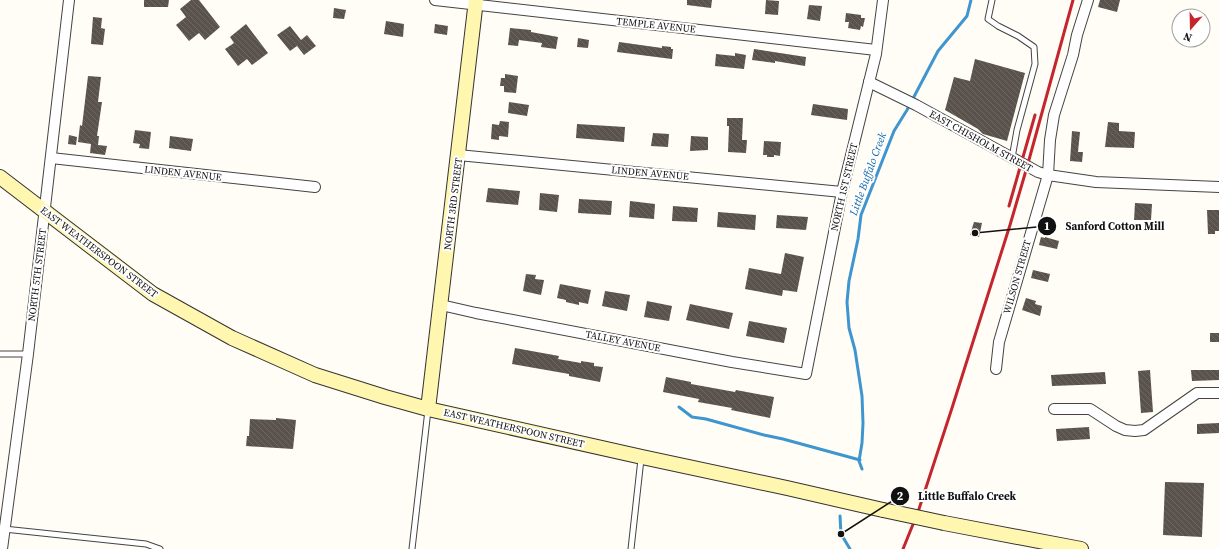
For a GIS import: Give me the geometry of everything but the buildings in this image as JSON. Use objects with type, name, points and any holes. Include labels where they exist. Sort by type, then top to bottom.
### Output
[{"type":"street","name":"NORTH 5TH STREET","points":[[2,549],[28,354],[69,0]]},
{"type":"street","name":"TEMPLE AVENUE","points":[[435,0],[476,2],[876,50]]},
{"type":"street","name":"NORTH 1ST STREET","points":[[806,374],[842,192],[870,82],[883,0]]},
{"type":"street","name":"WILSON STREET","points":[[996,370],[1001,334],[1048,175],[1050,140],[1054,115],[1073,55],[1077,35],[1088,0]]},
{"type":"street","name":"NORTH 3RD STREET","points":[[428,409],[476,2]]},
{"type":"street","name":"EAST CHISHOLM STREET","points":[[870,82],[907,100],[1038,172],[1048,175],[1096,182],[1219,187]]},
{"type":"street","name":"LINDEN AVENUE","points":[[458,155],[842,192]]},
{"type":"street","name":"LINDEN AVENUE","points":[[51,158],[315,187]]},
{"type":"street","name":"EAST WEATHERSPOON STREET","points":[[0,177],[154,294],[232,338],[316,375],[428,409],[883,510],[1081,549]]},
{"type":"street","name":"TALLEY AVENUE","points":[[441,305],[724,360],[806,374]]},
{"type":"street","points":[[1054,409],[1090,409],[1116,426],[1125,430],[1135,431],[1144,430],[1197,393],[1219,393]]},
{"type":"lane","points":[[992,0],[988,19],[1034,47],[1034,64],[1017,130],[1012,158]]},
{"type":"lane","points":[[0,354],[28,354]]},
{"type":"lane","points":[[412,549],[428,409]]},
{"type":"lane","points":[[631,549],[642,457]]},
{"type":"lane","points":[[4,529],[146,544],[160,549]]},
{"type":"waterway","name":"Little Buffalo Creek","points":[[862,469],[859,461],[863,423],[862,396],[855,350],[849,328],[847,302],[849,281],[858,239],[861,215],[894,131],[907,110],[938,51],[967,16],[971,0]]},
{"type":"waterway","points":[[679,407],[692,417],[706,419],[860,460]]},
{"type":"waterway","name":"Little Buffalo Creek","points":[[840,516],[841,534],[850,549]]},
{"type":"railway","points":[[903,549],[918,512],[1010,225],[1073,0]]},
{"type":"railway","points":[[1009,206],[1035,115]]},
{"type":"place","name":"Sanford Cotton Mill","points":[[975,233]]},
{"type":"place","name":"Little Buffalo Creek","points":[[841,534]]}]
